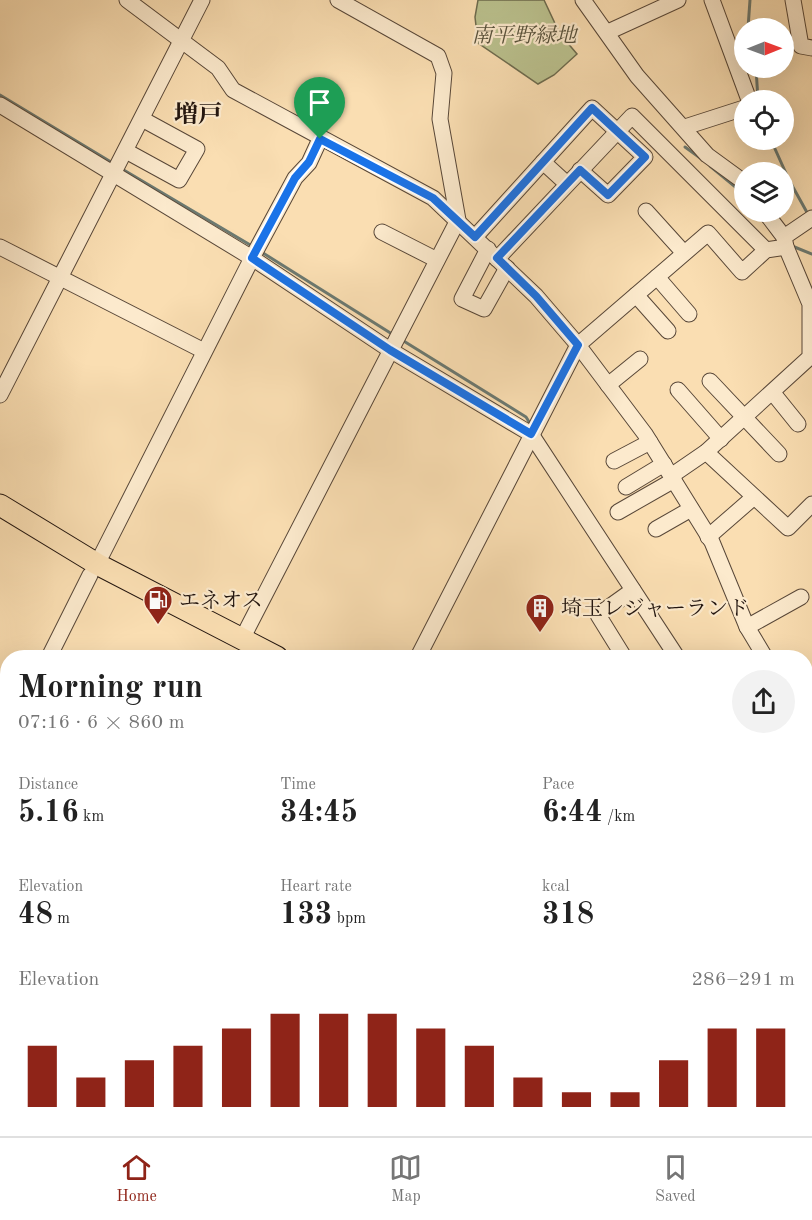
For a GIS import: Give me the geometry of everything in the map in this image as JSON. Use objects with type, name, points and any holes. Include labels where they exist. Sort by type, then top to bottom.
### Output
[{"type":"highway","points":[[0,505],[93,570]]},
{"type":"highway","points":[[0,522],[245,648]]},
{"type":"street","points":[[127,0],[218,68],[233,90],[433,198],[536,296],[578,345],[650,442],[670,473],[708,537],[747,627],[761,650]]},
{"type":"street","points":[[0,394],[115,174],[202,0]]},
{"type":"street","points":[[245,648],[390,350],[458,220],[440,119],[444,73],[438,56],[338,0]]},
{"type":"street","points":[[583,0],[608,32],[637,76],[685,126],[707,155],[734,175]]},
{"type":"street","points":[[608,32],[652,5],[678,0]]},
{"type":"street","points":[[712,0],[745,90]]},
{"type":"street","points":[[793,0],[801,46],[812,48]]},
{"type":"street","points":[[0,105],[252,258],[390,350],[534,428],[672,650]]},
{"type":"street","points":[[475,237],[592,108],[645,157],[608,195],[580,170]]},
{"type":"street","points":[[685,126],[734,111]]},
{"type":"street","points":[[497,258],[632,116],[766,250]]},
{"type":"street","points":[[126,151],[179,180],[197,149],[142,119]]},
{"type":"street","points":[[53,650],[252,258],[295,178],[309,162],[320,139]]},
{"type":"street","points":[[543,162],[567,184]]},
{"type":"street","points":[[646,211],[684,253]]},
{"type":"street","points":[[422,650],[578,345],[708,233],[742,272],[766,250],[785,242],[812,218]]},
{"type":"street","points":[[618,512],[670,473],[706,452],[811,358],[811,305],[785,242],[772,222]]},
{"type":"street","points":[[382,232],[437,260]]},
{"type":"street","points":[[0,247],[204,351]]},
{"type":"street","points":[[657,277],[689,314]]},
{"type":"street","points":[[636,295],[668,331]]},
{"type":"street","points":[[608,385],[640,359]]},
{"type":"street","points":[[710,381],[779,454]]},
{"type":"street","points":[[678,390],[721,439]]},
{"type":"street","points":[[773,393],[798,424]]},
{"type":"street","points":[[614,461],[650,442]]},
{"type":"street","points":[[706,452],[788,528],[812,504]]},
{"type":"street","points":[[626,487],[670,473]]},
{"type":"street","points":[[708,537],[754,497]]},
{"type":"street","points":[[656,529],[691,509]]},
{"type":"street","points":[[620,650],[598,615],[633,590]]},
{"type":"street","points":[[747,627],[801,597]]},
{"type":"green space","name":"南平野緑地","points":[[478,0],[544,0],[560,34],[577,54],[554,75],[538,84],[478,43],[475,17]]},
{"type":"waterway","points":[[749,18],[750,0]]},
{"type":"waterway","points":[[757,78],[757,90]]},
{"type":"waterway","points":[[0,95],[111,162]]},
{"type":"waterway","points":[[685,147],[703,160]]},
{"type":"waterway","points":[[776,150],[809,216]]},
{"type":"waterway","points":[[710,166],[734,186]]},
{"type":"waterway","points":[[122,169],[252,246]]},
{"type":"waterway","points":[[792,246],[812,254]]},
{"type":"waterway","points":[[263,253],[392,334]]},
{"type":"waterway","points":[[402,340],[526,417],[531,425]]},
{"type":"place","name":"エネオス","points":[[158,626]]},
{"type":"place","name":"埼玉レジャーランド","points":[[540,634]]},
{"type":"district","name":"増戸","points":[[198,114]]},
{"type":"route","points":[[592,108],[645,157],[608,195],[580,170],[497,258],[536,296],[578,345],[531,434],[390,350],[252,258],[295,178],[309,162],[320,139],[433,198],[475,237],[592,108]]}]
